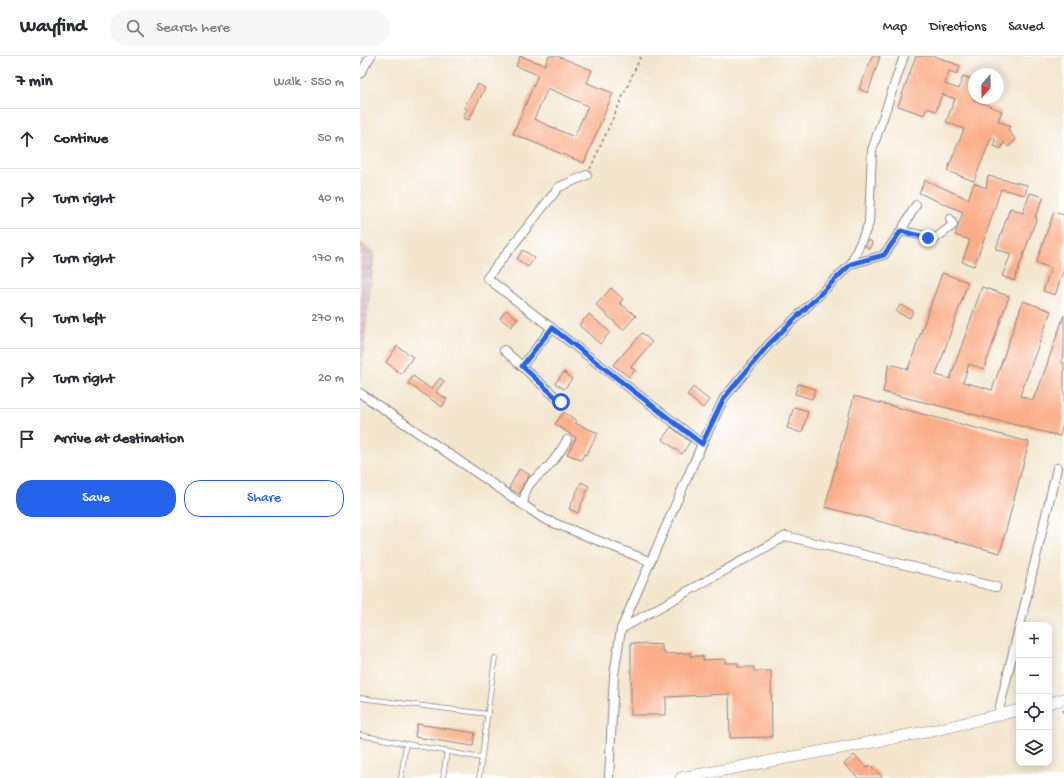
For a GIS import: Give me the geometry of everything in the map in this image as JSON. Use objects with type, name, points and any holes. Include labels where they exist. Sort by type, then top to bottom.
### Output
[{"type":"main road","points":[[1052,702],[1064,699]]},
{"type":"main road","points":[[685,777],[936,730],[1016,711]]},
{"type":"street","points":[[360,74],[371,56]]},
{"type":"street","points":[[608,778],[614,675],[621,628],[649,561],[724,398],[769,344],[851,264],[869,223],[872,150],[904,56]]},
{"type":"street","points":[[587,175],[559,187],[487,278],[702,444]]},
{"type":"street","points":[[851,264],[884,255],[901,231],[916,205]]},
{"type":"street","points":[[901,231],[936,238],[953,224],[950,219]]},
{"type":"street","points":[[522,366],[552,328]]},
{"type":"street","points":[[504,350],[561,402]]},
{"type":"street","points":[[360,393],[544,519],[649,561]]},
{"type":"street","points":[[523,505],[524,492],[532,479],[546,468],[559,454],[567,440]]},
{"type":"street","points":[[1021,622],[1057,468]]},
{"type":"street","points":[[621,628],[786,536],[996,587]]},
{"type":"street","points":[[998,714],[1016,640]]},
{"type":"lane","points":[[479,778],[495,658]]},
{"type":"lane","points":[[360,698],[488,714]]},
{"type":"lane","points":[[360,735],[482,758]]},
{"type":"lane","points":[[401,778],[406,744]]},
{"type":"lane","points":[[443,778],[447,752]]},
{"type":"path","points":[[587,175],[641,56]]},
{"type":"shaded area","points":[[360,242],[375,253],[360,388]]},
{"type":"building","points":[[520,56],[545,65],[549,56],[557,56],[592,70],[587,83],[613,93],[584,163],[513,134],[538,75],[516,66]],"holes":[[[548,88],[588,106],[574,137],[534,119]]]},
{"type":"building","points":[[872,56],[880,56],[868,93],[859,89]]},
{"type":"building","points":[[916,56],[935,56],[960,66],[957,74],[949,71],[945,84],[959,89],[963,76],[968,78],[968,104],[984,104],[1002,111],[998,121],[1010,126],[1008,130],[1016,140],[1008,147],[1004,142],[1001,149],[994,146],[995,139],[991,138],[974,181],[947,171],[964,129],[946,122],[955,99],[942,94],[936,111],[927,108],[924,115],[898,106]]},
{"type":"building","points":[[478,84],[485,88],[469,120],[463,118],[467,109],[464,107]]},
{"type":"building","points":[[988,176],[1027,185],[1025,195],[1001,189],[974,266],[962,262],[970,240],[955,235],[963,212],[919,193],[925,180],[968,199],[974,183],[986,188]]},
{"type":"building","points":[[1030,193],[1044,197],[1035,217],[1037,217],[1014,281],[1002,276],[1011,254],[996,249],[1010,208],[1023,213]]},
{"type":"building","points":[[1054,212],[1064,215],[1064,269],[1055,295],[1043,291],[1051,268],[1036,263]]},
{"type":"building","points":[[868,240],[872,242],[870,249],[865,246]]},
{"type":"building","points":[[523,250],[535,258],[528,267],[517,259]]},
{"type":"building","points":[[942,273],[968,282],[936,375],[950,379],[982,287],[1009,296],[984,369],[969,364],[963,382],[992,390],[1023,301],[1051,311],[1020,396],[1033,400],[1037,389],[1038,390],[1064,315],[1064,354],[1061,362],[1064,363],[1064,419],[1060,436],[883,392],[889,364],[908,369]]},
{"type":"building","points":[[611,288],[623,299],[620,303],[636,316],[623,330],[596,305]]},
{"type":"building","points":[[900,305],[913,311],[910,318],[896,312]]},
{"type":"building","points":[[506,310],[518,319],[511,327],[500,318]]},
{"type":"building","points":[[589,314],[610,332],[600,344],[579,325]]},
{"type":"building","points":[[642,333],[652,342],[631,367],[635,370],[629,377],[613,365]]},
{"type":"building","points":[[397,346],[413,357],[401,374],[386,362]]},
{"type":"building","points":[[564,372],[572,379],[564,389],[555,383]]},
{"type":"building","points":[[413,376],[431,389],[440,378],[444,381],[436,392],[447,399],[442,407],[408,383]]},
{"type":"building","points":[[798,384],[815,389],[812,399],[795,394]]},
{"type":"building","points":[[693,387],[709,400],[703,408],[687,395]]},
{"type":"building","points":[[854,396],[1029,442],[1000,553],[825,507]]},
{"type":"building","points":[[794,407],[808,411],[802,433],[787,428]]},
{"type":"building","points":[[564,412],[577,421],[575,423],[598,433],[586,455],[584,454],[581,460],[567,454],[576,438],[555,424]]},
{"type":"building","points":[[671,427],[690,442],[682,454],[662,439]]},
{"type":"building","points":[[519,469],[530,475],[523,484],[520,494],[509,488]]},
{"type":"building","points":[[581,482],[589,486],[578,513],[569,509]]},
{"type":"building","points":[[631,643],[662,645],[662,651],[665,651],[665,654],[690,653],[690,656],[703,656],[703,660],[725,659],[725,663],[738,663],[738,667],[754,667],[754,671],[771,671],[772,737],[730,738],[729,694],[666,697],[666,715],[631,715]]},
{"type":"building","points":[[417,724],[475,733],[473,746],[415,737]]},
{"type":"building","points":[[854,755],[867,768],[870,765],[883,778],[858,778],[844,764]]},
{"type":"route","points":[[561,402],[522,366],[552,328],[702,444],[724,398],[769,344],[851,264],[884,255],[901,231],[928,238]]}]
